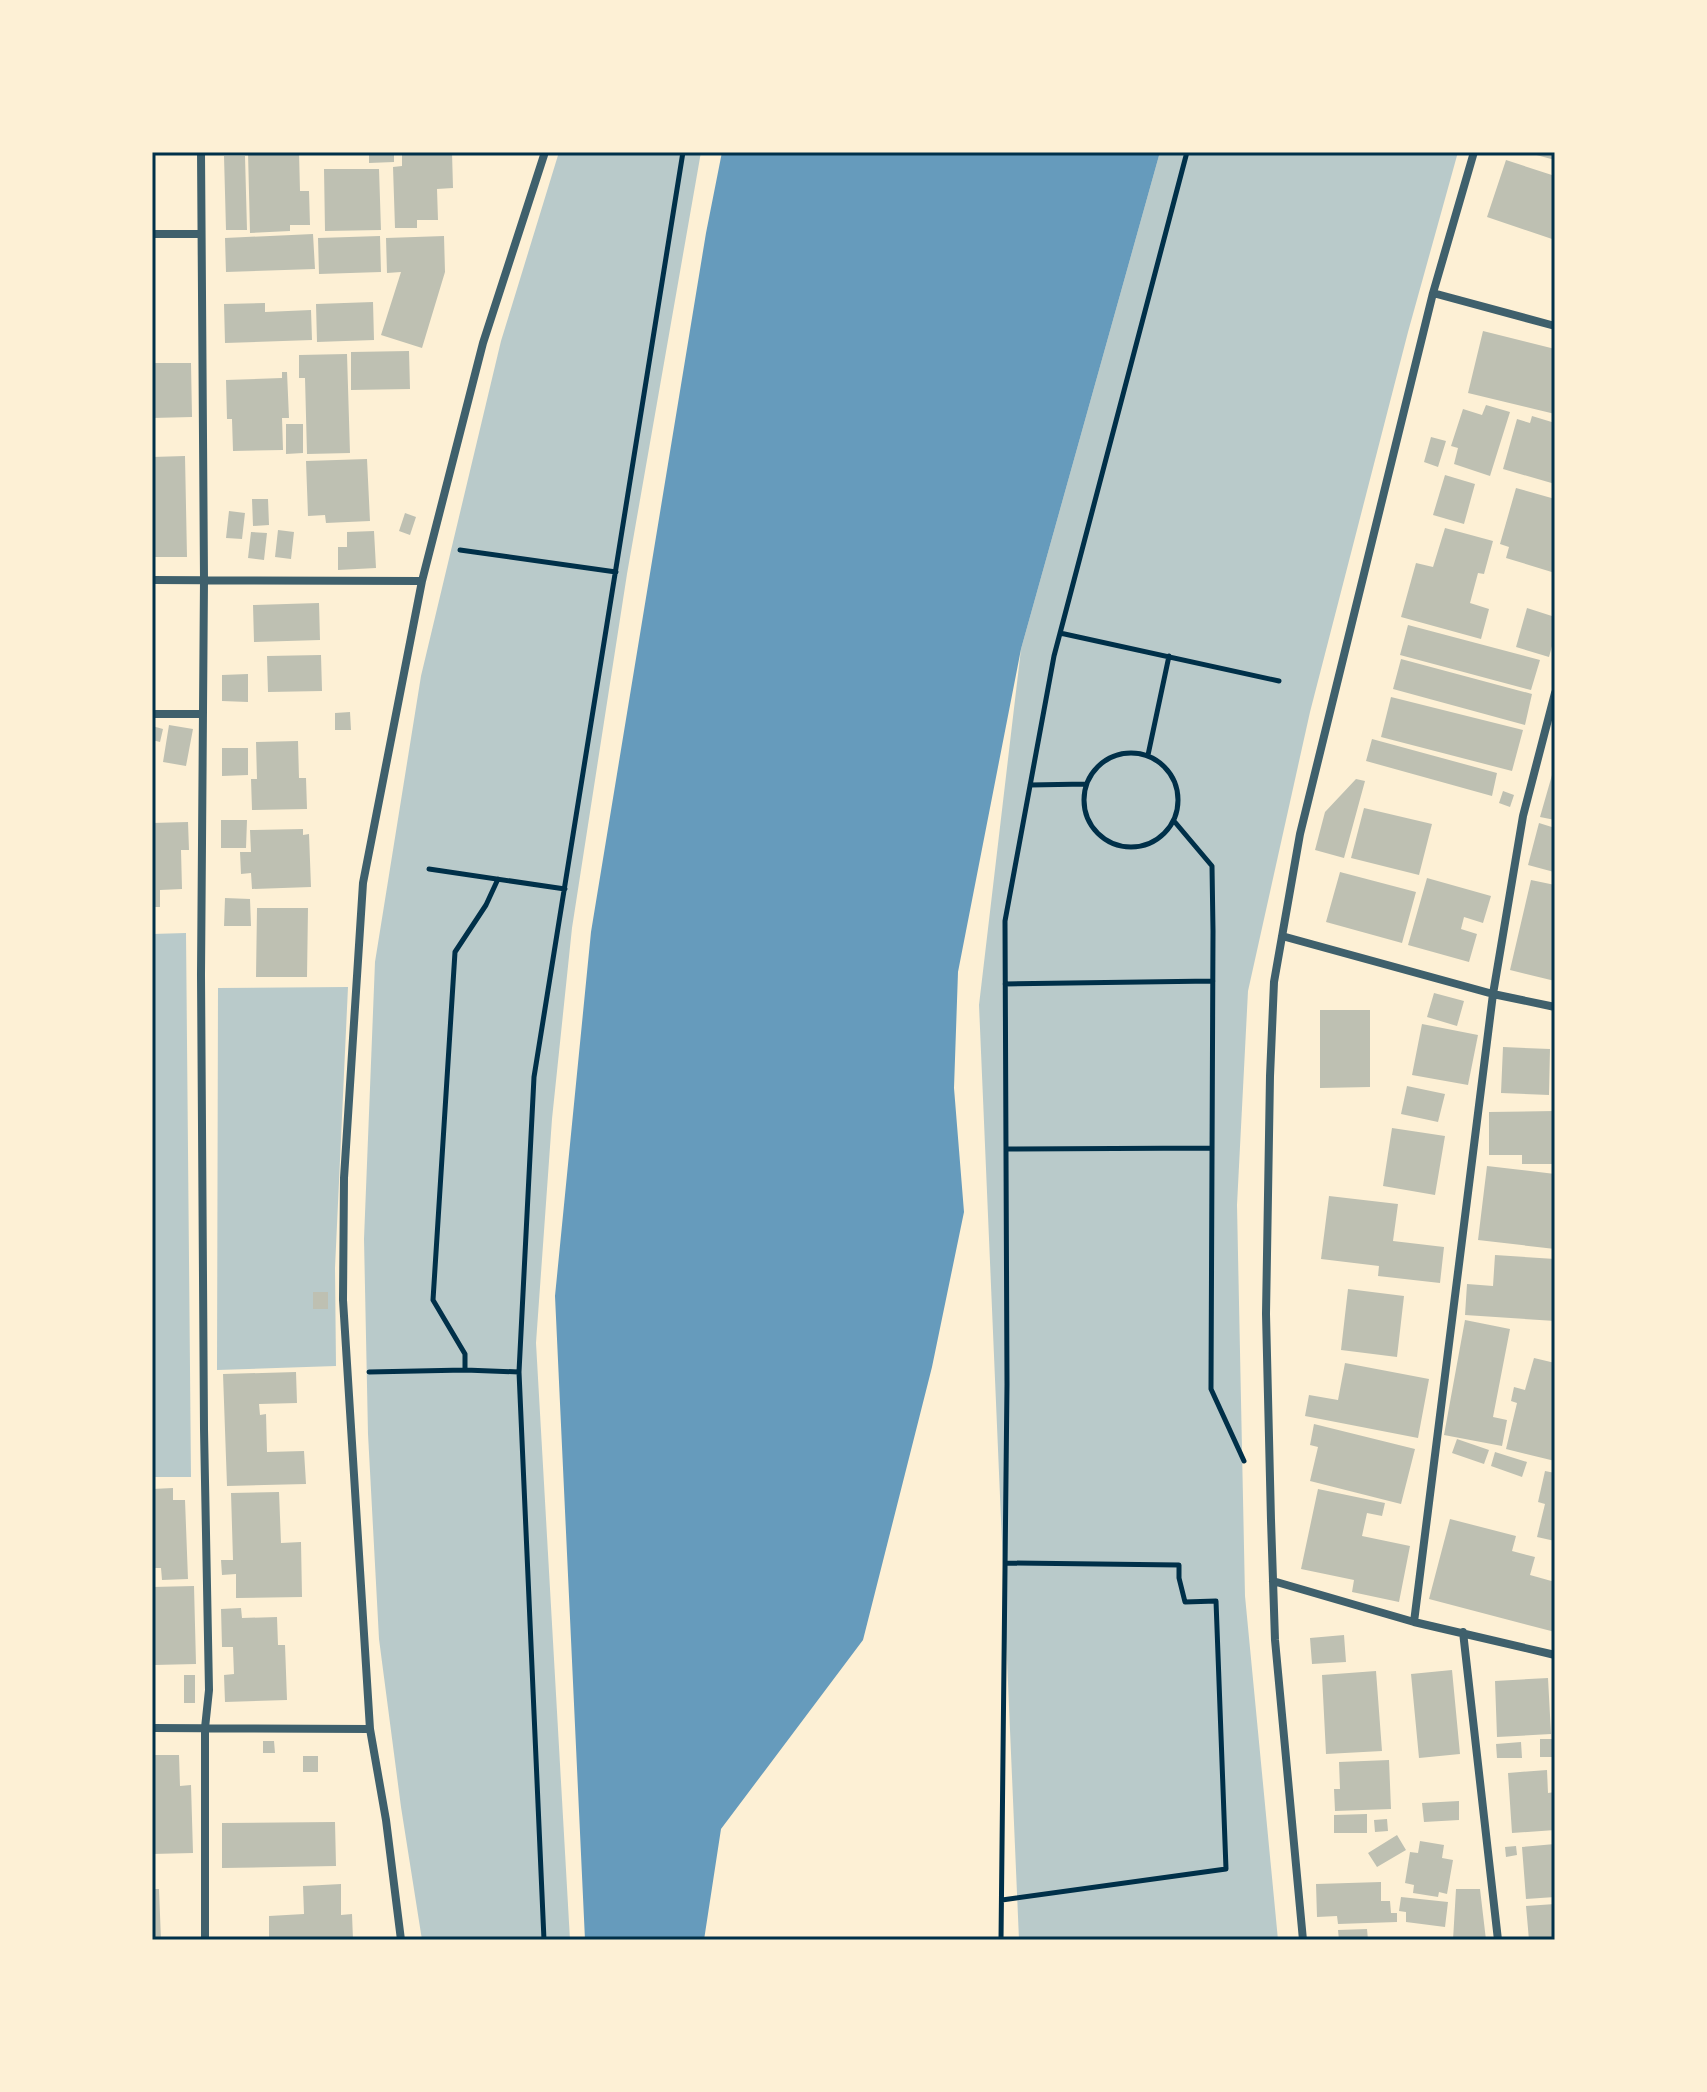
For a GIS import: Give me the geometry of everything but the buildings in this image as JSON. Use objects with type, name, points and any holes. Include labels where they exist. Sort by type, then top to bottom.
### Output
[{"type":"street","points":[[201,152],[204,579],[201,975],[209,1690],[205,1728],[205,1940]]},
{"type":"street","points":[[401,1940],[386,1820],[370,1729],[343,1300],[344,1178],[363,883],[422,581],[483,343],[545,152]]},
{"type":"street","points":[[1303,1940],[1275,1640],[1273,1581],[1267,1266],[1274,982],[1300,834],[1433,293],[1474,152]]},
{"type":"street","points":[[152,234],[201,234]]},
{"type":"street","points":[[1433,293],[1555,326]]},
{"type":"street","points":[[152,580],[422,581]]},
{"type":"street","points":[[1414,1622],[1493,994],[1523,816],[1555,693]]},
{"type":"street","points":[[152,714],[202,714]]},
{"type":"street","points":[[1282,936],[1493,994],[1555,1007]]},
{"type":"street","points":[[1273,1581],[1414,1622],[1555,1655]]},
{"type":"street","points":[[1463,1632],[1498,1940]]},
{"type":"street","points":[[152,1728],[370,1729]]},
{"type":"path","points":[[544,1940],[519,1372],[534,1077],[683,152]]},
{"type":"path","points":[[1001,1940],[1006,1563],[1005,921],[1060,633],[1187,152]]},
{"type":"path","points":[[460,550],[616,572]]},
{"type":"path","points":[[1060,633],[1279,681]]},
{"type":"path","points":[[1148,755],[1169,656]]},
{"type":"path","points":[[1133,752],[1148,755],[1161,762],[1178,788],[1179,805],[1174,821],[1165,834],[1151,843],[1136,847],[1119,846],[1104,839],[1093,828],[1086,814],[1086,784],[1104,760],[1133,752]]},
{"type":"path","points":[[1030,785],[1086,784]]},
{"type":"path","points":[[1174,821],[1212,866],[1211,1389],[1244,1462]]},
{"type":"path","points":[[429,869],[565,889]]},
{"type":"path","points":[[465,1370],[465,1354],[433,1300],[455,952],[486,905],[498,879]]},
{"type":"path","points":[[1005,984],[1213,981]]},
{"type":"path","points":[[1006,1149],[1212,1148]]},
{"type":"path","points":[[348,1373],[519,1372]]},
{"type":"path","points":[[1002,1900],[1226,1869],[1216,1601],[1185,1602],[1179,1565],[1006,1563]]},
{"type":"shaded area","points":[[559,152],[701,152],[627,574],[572,928],[552,1119],[536,1343],[570,1940],[422,1940],[379,1639],[368,1434],[364,1239],[375,962],[421,676],[501,341]]},
{"type":"shaded area","points":[[1160,152],[1458,152],[1310,712],[1248,991],[1237,1205],[1245,1596],[1278,1940],[1019,1940],[979,1005],[1021,649]]},
{"type":"shaded area","points":[[186,933],[191,1477],[152,1477],[152,934]]},
{"type":"shaded area","points":[[348,987],[335,1268],[336,1366],[217,1370],[218,988]]},
{"type":"water","points":[[722,152],[1160,152],[1021,649],[958,972],[954,1088],[964,1212],[932,1367],[863,1640],[721,1829],[704,1940],[585,1940],[555,1296],[591,932]]}]
